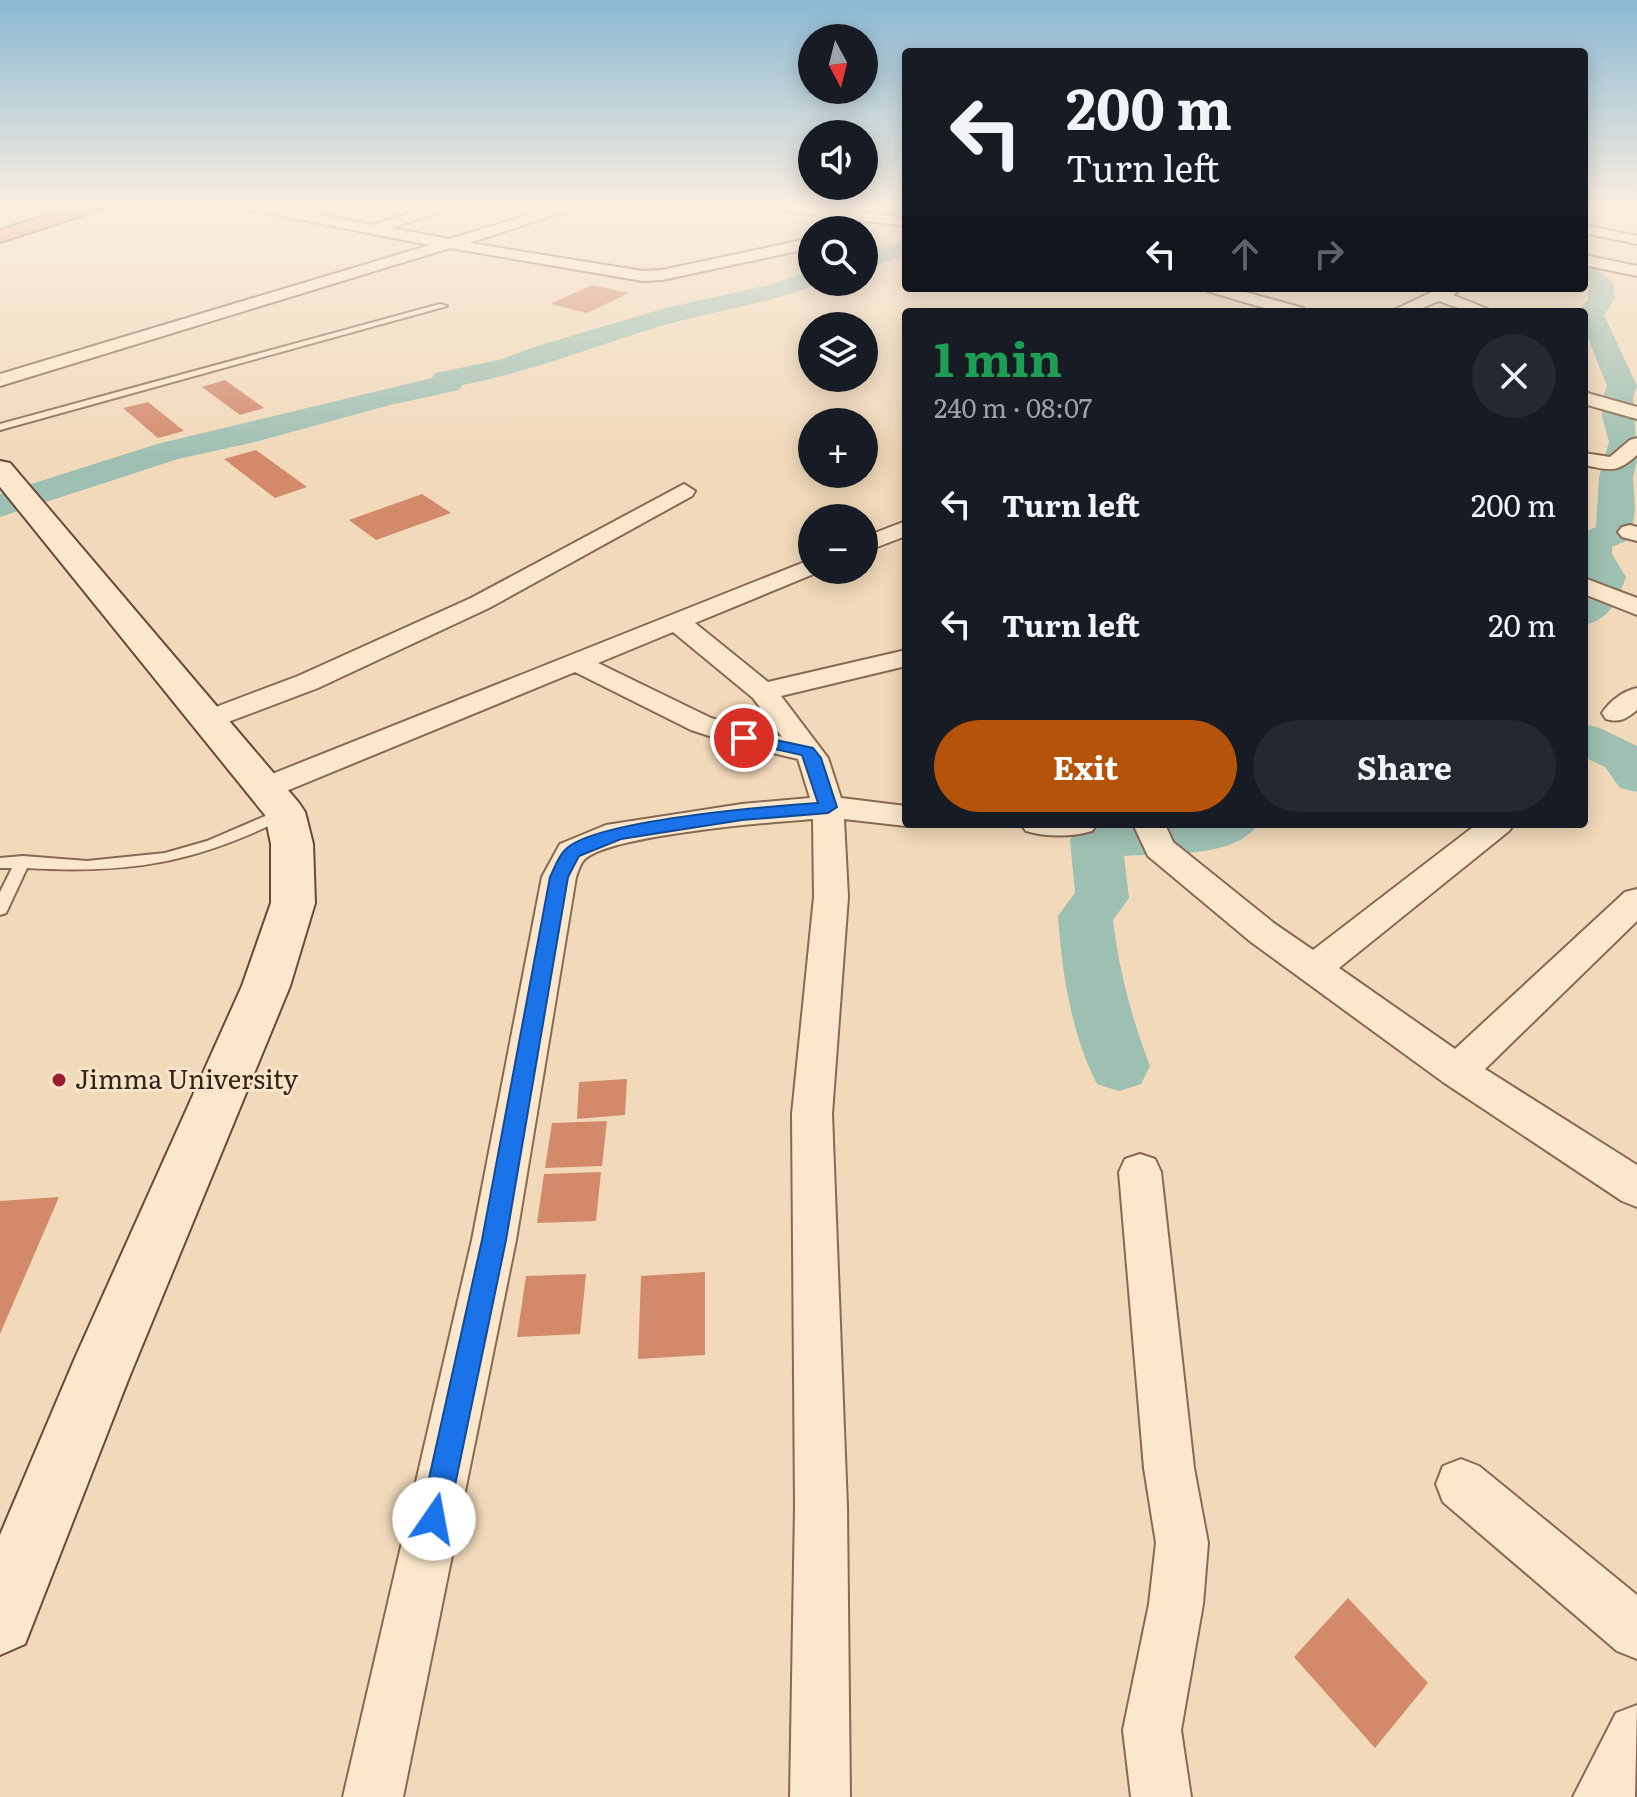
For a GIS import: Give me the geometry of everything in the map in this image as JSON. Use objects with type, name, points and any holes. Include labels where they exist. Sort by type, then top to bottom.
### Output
[{"type":"street","points":[[0,380],[302,287]]},
{"type":"street","points":[[1226,292],[1282,308]]},
{"type":"street","points":[[1248,299],[1265,292]]},
{"type":"street","points":[[1408,308],[1445,292]]},
{"type":"street","points":[[1438,295],[1475,308]]},
{"type":"street","points":[[1590,400],[1634,412]]},
{"type":"street","points":[[1588,459],[1625,456]]},
{"type":"street","points":[[0,1619],[97,1380],[266,986],[293,903],[292,844],[276,800],[2,471]]},
{"type":"street","points":[[210,719],[308,682],[454,615],[684,491]]},
{"type":"street","points":[[878,539],[902,530]]},
{"type":"street","points":[[276,800],[575,662],[798,572]]},
{"type":"street","points":[[1588,587],[1637,607]]},
{"type":"street","points":[[676,621],[763,692],[813,758],[828,807],[831,897],[812,1114],[821,1507],[820,1797]]},
{"type":"street","points":[[763,692],[902,659]]},
{"type":"street","points":[[575,662],[701,724],[744,738],[808,752]]},
{"type":"street","points":[[373,1797],[494,1240],[559,877],[572,852],[617,833],[742,814],[828,807],[902,816]]},
{"type":"street","points":[[1151,828],[1160,848],[1263,933],[1457,1071],[1637,1188]]},
{"type":"street","points":[[1313,969],[1493,828]]},
{"type":"street","points":[[1457,1071],[1637,901]]},
{"type":"street","points":[[1140,1172],[1169,1468],[1182,1543],[1168,1656],[1152,1730],[1161,1797]]},
{"type":"street","points":[[1461,1484],[1637,1631]]},
{"type":"street","points":[[1603,1797],[1637,1734]]},
{"type":"lane","points":[[0,427],[443,306]]},
{"type":"lane","points":[[0,863],[23,861],[86,866],[163,860],[232,840],[276,800]]},
{"type":"lane","points":[[0,909],[23,861]]},
{"type":"building","points":[[588,287],[629,293],[587,313],[550,304]]},
{"type":"building","points":[[225,380],[264,408],[240,415],[202,387]]},
{"type":"building","points":[[148,402],[184,431],[158,438],[123,408]]},
{"type":"building","points":[[256,450],[307,487],[275,498],[224,459]]},
{"type":"building","points":[[422,494],[451,513],[376,540],[349,520]]},
{"type":"building","points":[[627,1079],[625,1115],[577,1119],[579,1082]]},
{"type":"building","points":[[607,1121],[602,1166],[545,1168],[552,1123]]},
{"type":"building","points":[[601,1172],[596,1221],[537,1223],[544,1174]]},
{"type":"building","points":[[59,1197],[0,1334],[0,1201]]},
{"type":"building","points":[[705,1272],[705,1355],[638,1359],[641,1276]]},
{"type":"building","points":[[586,1274],[580,1334],[517,1337],[526,1276]]},
{"type":"building","points":[[1348,1598],[1428,1683],[1375,1748],[1294,1657]]},
{"type":"waterway","points":[[0,506],[169,451],[243,435],[386,396],[448,384],[446,379],[506,368],[544,353],[672,315],[788,287]]},
{"type":"waterway","points":[[1588,610],[1596,603],[1606,577],[1593,554],[1594,541],[1613,533],[1617,508],[1616,477],[1625,442],[1618,416],[1618,397],[1622,386],[1590,313],[1601,300],[1601,287]]},
{"type":"waterway","points":[[1588,740],[1622,757],[1637,777]]},
{"type":"waterway","points":[[1119,1066],[1097,992],[1085,916],[1102,898],[1096,840],[1213,833],[1224,828]]},
{"type":"place","name":"Jimma University","points":[[59,1080]]},
{"type":"route","points":[[434,1519],[494,1240],[559,877],[572,852],[617,833],[742,814],[828,807],[813,758],[808,752],[744,738]]}]
